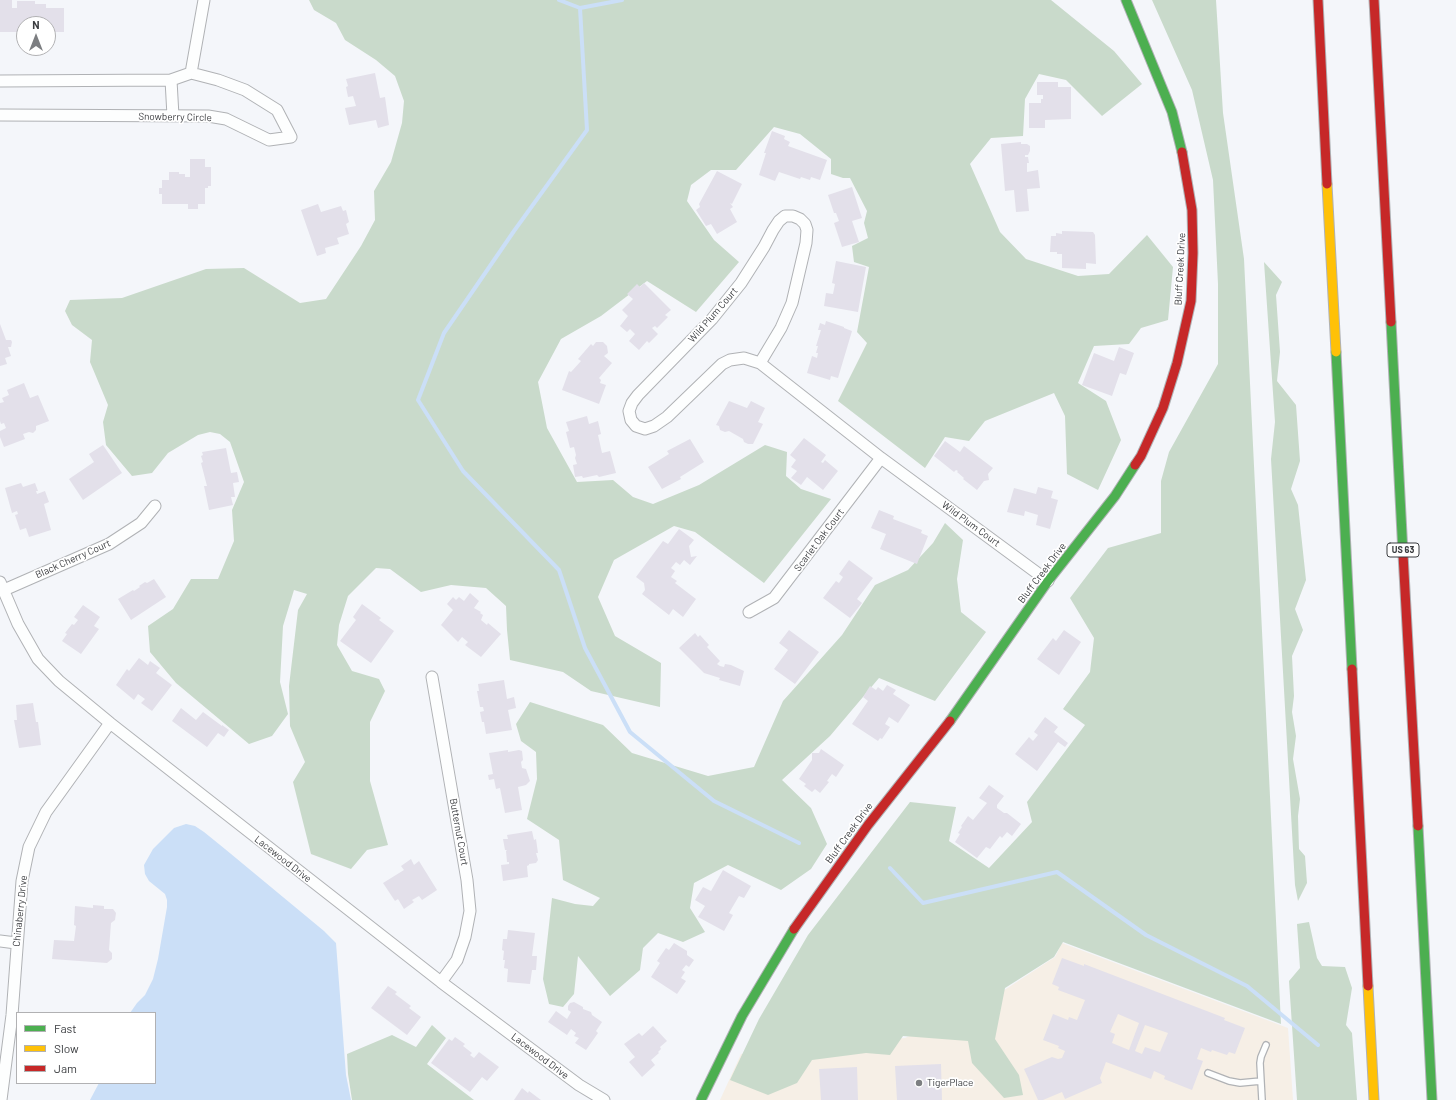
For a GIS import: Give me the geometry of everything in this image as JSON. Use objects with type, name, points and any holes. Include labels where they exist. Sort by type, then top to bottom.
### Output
[{"type":"main road","name":"Bluff Creek Drive","points":[[701,1100],[742,1016],[790,934],[868,825],[943,730],[1048,581],[1115,496],[1141,456],[1166,400],[1177,363],[1190,301],[1193,253],[1192,210],[1185,162],[1172,112],[1126,0]]},
{"type":"main road","points":[[1318,0],[1374,1100]]},
{"type":"main road","name":"US 63","points":[[1374,0],[1432,1100]]},
{"type":"street","points":[[191,74],[204,0]]},
{"type":"street","name":"Snowberry Circle","points":[[0,81],[171,80],[191,74],[218,80],[245,90],[277,110],[291,137],[269,140],[226,119],[208,116],[0,115]]},
{"type":"street","points":[[171,80],[173,116]]},
{"type":"street","name":"Wild Plum Court","points":[[760,364],[781,328],[792,303],[805,250],[807,230],[805,224],[800,219],[793,216],[785,216],[779,221],[772,230],[764,247],[741,283],[712,319],[638,395],[632,403],[629,411],[631,420],[636,426],[645,428],[654,426],[667,417],[722,364],[730,360],[744,358],[760,364],[881,458],[1048,581]]},
{"type":"street","name":"Scarlet Oak Court","points":[[749,612],[774,598],[881,458]]},
{"type":"street","name":"Black Cherry Court","points":[[2,586],[109,544],[141,523],[155,506]]},
{"type":"street","name":"Lacewood Drive","points":[[2,586],[18,624],[38,659],[58,681],[441,982],[578,1086],[604,1100]]},
{"type":"street","name":"Butternut Court","points":[[432,677],[467,880],[470,911],[465,937],[457,960],[441,982]]},
{"type":"street","name":"Chinaberry Drive","points":[[1,1100],[3,1060],[12,1015],[16,943],[22,881],[29,847],[46,812],[110,723]]},
{"type":"street","points":[[0,941],[16,943]]},
{"type":"lane","points":[[1262,1100],[1261,1057],[1266,1045]]},
{"type":"lane","points":[[1208,1073],[1229,1081],[1240,1083],[1261,1081]]},
{"type":"shaded area","points":[[1062,943],[1288,1028],[1293,1100],[720,1100],[741,1054],[905,1038],[1006,989],[1055,957]]},
{"type":"green space","points":[[309,0],[1051,0],[1114,51],[1142,84],[1102,116],[1066,80],[1039,74],[1025,99],[1023,136],[991,138],[970,164],[1000,232],[1026,259],[1078,276],[1109,274],[1147,235],[1173,267],[1168,320],[1141,328],[1129,344],[1094,346],[1078,383],[1106,401],[1121,440],[1098,490],[1067,474],[1065,416],[1054,393],[985,421],[969,441],[945,437],[925,468],[838,401],[867,343],[857,332],[869,267],[854,262],[852,246],[868,238],[864,223],[867,211],[850,178],[843,178],[831,174],[831,159],[800,134],[774,127],[736,170],[711,170],[691,185],[687,201],[714,240],[739,262],[696,312],[647,281],[601,316],[561,339],[538,382],[547,428],[577,482],[613,480],[633,497],[653,504],[699,485],[765,445],[787,452],[786,476],[801,489],[831,499],[764,583],[695,532],[674,526],[614,560],[598,597],[615,636],[661,663],[660,707],[591,691],[563,672],[510,660],[506,606],[486,588],[451,585],[421,592],[390,569],[376,568],[348,596],[339,625],[337,645],[352,671],[379,679],[385,691],[370,722],[370,781],[388,845],[367,850],[351,869],[311,854],[293,782],[305,762],[290,726],[289,686],[298,610],[307,594],[294,590],[283,626],[280,682],[288,714],[272,736],[249,744],[176,683],[150,652],[148,626],[173,609],[191,579],[218,579],[234,541],[232,510],[244,482],[230,442],[220,434],[210,432],[198,435],[168,453],[152,473],[132,476],[106,445],[103,422],[108,405],[90,362],[92,340],[72,325],[65,311],[70,300],[122,298],[206,269],[244,268],[300,303],[326,299],[361,246],[375,220],[374,191],[391,162],[402,123],[404,101],[395,76],[376,60],[345,40],[336,23],[314,10]]},
{"type":"green space","points":[[1152,0],[1216,0],[1223,113],[1244,259],[1281,1024],[1063,942],[1054,957],[1005,988],[995,1039],[1019,1075],[1023,1095],[1004,1098],[972,1063],[968,1041],[903,1036],[890,1055],[866,1053],[812,1060],[797,1083],[768,1095],[730,1080],[759,1019],[808,935],[910,802],[956,807],[949,841],[989,868],[1032,822],[1027,802],[1085,725],[1063,709],[1090,672],[1094,638],[1070,598],[1108,548],[1161,533],[1161,481],[1169,452],[1218,364],[1218,284],[1213,180],[1192,90]]},
{"type":"green space","points":[[1264,262],[1282,282],[1276,295],[1280,352],[1277,381],[1296,405],[1300,461],[1291,489],[1298,505],[1306,580],[1295,609],[1303,630],[1292,656],[1294,696],[1292,712],[1296,736],[1293,759],[1300,799],[1298,816],[1299,849],[1305,856],[1307,883],[1298,901],[1295,885],[1271,459],[1275,422]]},
{"type":"green space","points":[[945,523],[963,540],[957,579],[961,612],[986,632],[935,701],[879,678],[830,736],[782,780],[811,808],[827,844],[811,869],[781,890],[728,865],[694,883],[690,908],[705,932],[683,942],[658,933],[643,948],[640,970],[610,996],[578,956],[574,994],[563,1007],[549,1004],[543,979],[552,898],[575,904],[593,906],[600,898],[563,880],[559,840],[527,819],[537,779],[536,752],[521,741],[516,724],[530,702],[603,725],[632,753],[708,776],[754,767],[783,701],[842,635],[875,585],[908,570],[933,543]]},
{"type":"green space","points":[[1309,922],[1317,958],[1322,966],[1345,967],[1352,988],[1346,1025],[1352,1033],[1357,1100],[1297,1100],[1289,981],[1300,968],[1297,924]]},
{"type":"green space","points":[[432,1025],[446,1038],[427,1064],[474,1100],[352,1100],[347,1054],[392,1035],[416,1047]]},
{"type":"water","points":[[186,824],[195,826],[204,832],[324,931],[336,943],[346,1075],[351,1100],[90,1100],[98,1084],[156,1084],[156,1012],[131,1012],[145,995],[153,979],[167,907],[165,894],[149,881],[145,874],[144,865],[153,849],[174,828]]},
{"type":"building","points":[[0,0],[12,0],[12,8],[17,8],[17,1],[35,1],[35,4],[46,4],[46,8],[64,8],[64,32],[56,32],[56,16],[16,16],[16,32],[0,32]]},
{"type":"building","points":[[375,73],[380,98],[385,97],[389,125],[378,128],[376,120],[349,125],[345,108],[356,106],[353,96],[348,97],[346,87],[348,86],[346,79]]},
{"type":"building","points":[[1037,82],[1058,82],[1058,87],[1071,87],[1071,119],[1045,120],[1045,128],[1029,128],[1029,103],[1041,103],[1041,99],[1043,99],[1043,95],[1037,95]]},
{"type":"building","points":[[772,131],[785,136],[784,139],[790,142],[788,146],[827,160],[820,180],[811,177],[810,180],[801,177],[800,179],[779,172],[775,181],[759,175],[766,153],[764,153]]},
{"type":"building","points":[[1021,142],[1021,144],[1027,144],[1030,146],[1028,155],[1025,155],[1025,157],[1028,157],[1029,163],[1027,163],[1027,172],[1038,170],[1040,188],[1027,189],[1029,211],[1016,212],[1014,190],[1005,191],[1001,144]]},
{"type":"building","points":[[190,159],[205,159],[205,167],[211,167],[211,186],[205,188],[205,204],[198,204],[198,209],[188,209],[188,204],[162,204],[162,194],[159,194],[159,188],[162,188],[162,180],[169,180],[169,172],[179,172],[179,174],[185,174],[185,177],[190,177]]},
{"type":"building","points":[[717,171],[742,184],[732,204],[730,203],[733,207],[730,209],[737,222],[717,234],[711,224],[706,226],[696,210],[700,207],[699,204]]},
{"type":"building","points":[[852,187],[862,218],[852,221],[859,242],[842,247],[834,223],[839,221],[836,213],[834,213],[828,195]]},
{"type":"building","points":[[318,204],[321,212],[341,206],[343,211],[346,210],[349,222],[346,224],[349,234],[337,238],[339,244],[325,248],[326,253],[317,256],[301,210]]},
{"type":"building","points":[[1062,231],[1093,232],[1095,235],[1096,264],[1086,263],[1086,269],[1062,268],[1062,254],[1050,252],[1051,236],[1056,236],[1056,233],[1062,234]]},
{"type":"building","points":[[836,261],[866,267],[858,312],[824,306],[826,293],[833,294],[835,284],[832,283]]},
{"type":"building","points":[[644,283],[671,310],[665,315],[668,317],[657,328],[655,326],[652,328],[658,334],[649,343],[647,341],[639,350],[629,341],[635,334],[630,329],[627,332],[620,326],[628,316],[622,310],[633,299],[627,294],[637,284],[640,287]]},
{"type":"building","points":[[826,321],[852,331],[838,378],[831,376],[830,380],[807,373],[812,356],[817,358],[818,353],[816,353],[818,346],[816,346],[821,330],[818,330],[820,323],[825,325]]},
{"type":"building","points":[[0,324],[6,340],[11,340],[12,342],[11,347],[8,347],[11,356],[5,358],[7,364],[0,366]]},
{"type":"building","points":[[596,342],[603,342],[607,346],[608,353],[604,356],[612,363],[599,378],[601,380],[600,383],[606,385],[599,404],[562,390],[569,371],[571,372],[581,361],[578,359],[591,344],[593,346]]},
{"type":"building","points":[[1119,347],[1134,353],[1126,375],[1120,373],[1112,396],[1082,385],[1094,353],[1114,361]]},
{"type":"building","points":[[24,383],[30,398],[38,395],[49,421],[36,426],[36,430],[33,433],[29,432],[23,434],[25,439],[4,447],[0,437],[0,431],[6,428],[4,423],[1,424],[0,421],[0,403],[4,402],[2,398],[9,395],[7,390]]},
{"type":"building","points":[[729,401],[747,408],[751,401],[765,408],[758,422],[763,424],[753,444],[744,442],[743,439],[729,431],[725,432],[720,430],[719,426],[716,425]]},
{"type":"building","points":[[587,416],[589,424],[598,421],[601,434],[598,435],[602,453],[610,451],[616,473],[599,477],[597,475],[583,478],[582,476],[575,477],[573,465],[577,464],[575,458],[576,455],[574,447],[570,448],[566,432],[569,431],[566,422]]},
{"type":"building","points":[[804,438],[826,455],[821,462],[823,463],[825,460],[838,471],[823,490],[807,477],[801,485],[791,478],[797,471],[791,467],[796,460],[790,455]]},
{"type":"building","points":[[690,439],[704,462],[680,477],[681,479],[662,489],[648,467],[669,454],[667,451]]},
{"type":"building","points":[[945,441],[960,452],[964,446],[993,468],[988,474],[989,480],[984,481],[977,490],[963,479],[964,478],[957,472],[958,471],[956,470],[954,472],[934,456]]},
{"type":"building","points":[[103,445],[122,473],[83,500],[69,479],[94,462],[89,454]]},
{"type":"building","points":[[226,448],[231,473],[237,472],[239,482],[233,483],[235,497],[231,497],[233,505],[209,510],[204,486],[207,486],[201,463],[203,462],[201,456],[203,455],[202,452]]},
{"type":"building","points":[[21,483],[23,487],[35,483],[38,491],[36,491],[37,494],[45,491],[49,502],[44,504],[51,530],[29,537],[26,528],[20,530],[15,515],[18,514],[17,511],[12,513],[5,488]]},
{"type":"building","points":[[1038,487],[1053,491],[1051,498],[1058,500],[1050,529],[1036,525],[1038,515],[1025,511],[1024,516],[1007,512],[1014,488],[1036,494]]},
{"type":"building","points":[[879,510],[894,516],[893,519],[922,530],[921,533],[928,536],[917,564],[880,549],[886,534],[871,528]]},
{"type":"building","points":[[679,529],[694,540],[689,546],[691,557],[697,556],[690,565],[684,560],[680,565],[676,562],[671,568],[675,571],[671,577],[677,581],[675,583],[696,599],[683,617],[673,609],[669,615],[642,594],[645,590],[644,583],[636,577],[663,541],[668,544]]},
{"type":"building","points":[[849,560],[873,578],[857,599],[862,603],[850,618],[823,598],[836,581],[839,583],[843,577],[839,574]]},
{"type":"building","points":[[154,579],[166,597],[131,620],[118,599],[133,590],[134,591],[145,582],[147,583]]},
{"type":"building","points":[[470,593],[479,601],[474,608],[483,615],[481,620],[487,625],[488,623],[501,634],[481,657],[465,645],[468,642],[462,637],[458,642],[441,625],[453,610],[447,604],[453,597],[456,600],[459,597],[464,601]]},
{"type":"building","points":[[362,604],[381,618],[379,620],[394,631],[371,663],[340,641],[356,620],[353,617]]},
{"type":"building","points":[[83,605],[100,617],[94,626],[99,629],[81,654],[62,641],[67,634],[65,633],[72,624],[74,625],[78,620],[74,617]]},
{"type":"building","points":[[789,630],[819,652],[795,684],[774,669],[788,650],[779,643]]},
{"type":"building","points":[[1064,630],[1081,642],[1059,675],[1037,659],[1053,638],[1056,641]]},
{"type":"building","points":[[695,633],[698,637],[700,635],[709,645],[707,647],[720,661],[717,664],[724,667],[725,664],[731,665],[744,671],[740,686],[719,680],[720,678],[704,673],[679,648]]},
{"type":"building","points":[[139,658],[148,665],[150,661],[160,668],[156,673],[172,685],[152,711],[141,703],[145,699],[138,694],[134,700],[116,685],[127,669],[129,671]]},
{"type":"building","points":[[504,680],[507,699],[514,697],[516,708],[508,710],[512,730],[486,734],[484,722],[482,722],[480,712],[484,711],[483,707],[480,707],[477,691],[479,691],[478,684]]},
{"type":"building","points":[[887,685],[896,690],[893,694],[910,705],[898,723],[889,717],[885,724],[890,727],[882,739],[880,738],[878,741],[852,724],[868,701],[863,697],[870,686],[876,690],[878,687],[883,691]]},
{"type":"building","points":[[33,703],[36,722],[38,722],[41,745],[19,748],[14,720],[17,720],[16,705]]},
{"type":"building","points":[[181,708],[196,720],[203,712],[229,730],[224,737],[218,733],[207,747],[172,721]]},
{"type":"building","points":[[1045,717],[1058,727],[1054,732],[1068,743],[1065,747],[1058,742],[1037,771],[1015,754],[1029,737],[1033,741],[1038,735],[1034,732]]},
{"type":"building","points":[[821,749],[844,765],[836,777],[832,774],[827,781],[829,782],[820,793],[815,789],[812,792],[804,786],[806,784],[799,779],[812,760],[812,753],[819,753]]},
{"type":"building","points":[[508,750],[508,752],[519,750],[522,751],[522,768],[526,769],[530,781],[526,785],[518,787],[522,810],[505,813],[500,788],[496,789],[494,779],[489,780],[488,775],[493,774],[489,753]]},
{"type":"building","points":[[989,785],[1004,796],[997,805],[997,808],[1004,813],[1007,813],[1021,824],[1012,836],[1007,832],[1002,838],[1000,836],[990,849],[986,847],[977,858],[955,842],[960,834],[958,833],[962,827],[961,826],[968,816],[973,820],[987,803],[979,798]]},
{"type":"building","points":[[532,831],[534,840],[536,839],[538,853],[536,853],[538,860],[536,863],[529,864],[527,866],[528,877],[503,881],[501,865],[509,864],[509,862],[507,862],[507,850],[505,850],[503,839],[508,839],[507,835]]},
{"type":"building","points":[[411,859],[414,865],[419,861],[437,890],[422,900],[419,896],[412,900],[414,902],[404,909],[398,899],[395,901],[383,883],[404,870],[401,866]]},
{"type":"building","points":[[723,870],[751,886],[744,898],[739,896],[729,913],[733,915],[724,931],[698,917],[705,906],[695,900],[703,887],[711,891]]},
{"type":"building","points":[[93,905],[104,906],[104,909],[113,909],[116,913],[115,920],[111,923],[109,950],[112,953],[112,959],[107,963],[52,959],[54,940],[74,941],[76,926],[74,925],[75,906],[93,908]]},
{"type":"building","points":[[508,930],[535,933],[532,956],[537,956],[536,970],[532,970],[530,984],[507,982],[508,969],[504,968],[504,951],[502,950],[503,939],[507,939]]},
{"type":"building","points":[[674,943],[687,951],[687,955],[694,960],[689,967],[686,965],[682,970],[685,972],[681,978],[686,981],[677,994],[651,977],[660,963],[657,961],[666,948],[669,950]]},
{"type":"building","points":[[1062,958],[1084,966],[1084,964],[1225,1018],[1224,1020],[1245,1028],[1235,1054],[1229,1052],[1227,1055],[1212,1050],[1211,1052],[1201,1048],[1197,1059],[1203,1061],[1192,1090],[1164,1079],[1165,1076],[1154,1071],[1151,1079],[1106,1062],[1100,1078],[1102,1083],[1065,1099],[1062,1092],[1043,1100],[1038,1100],[1024,1069],[1052,1057],[1058,1059],[1062,1058],[1065,1051],[1058,1048],[1059,1046],[1043,1040],[1053,1014],[1068,1020],[1069,1017],[1077,1020],[1085,1000],[1058,990],[1059,987],[1052,984]],"holes":[[[1118,1014],[1139,1023],[1129,1050],[1112,1043],[1115,1034],[1110,1032]],[[1145,1025],[1168,1033],[1160,1052],[1145,1047],[1142,1054],[1135,1051]]]},
{"type":"building","points":[[388,986],[397,992],[395,994],[411,1006],[409,1008],[421,1017],[407,1035],[371,1008]]},
{"type":"building","points":[[574,1002],[583,1007],[583,1009],[591,1012],[592,1015],[602,1022],[596,1031],[598,1033],[586,1050],[575,1043],[579,1038],[574,1036],[576,1033],[571,1029],[567,1035],[548,1022],[556,1011],[567,1019],[571,1012],[568,1010],[568,1006],[570,1003]]},
{"type":"building","points":[[653,1026],[667,1041],[660,1047],[661,1049],[658,1052],[659,1053],[651,1060],[655,1065],[642,1077],[629,1062],[635,1057],[624,1044],[639,1033],[642,1036]]},
{"type":"building","points":[[455,1037],[465,1044],[463,1046],[472,1053],[470,1055],[474,1058],[479,1052],[499,1067],[487,1081],[482,1077],[470,1092],[431,1063],[449,1039],[452,1041]]},
{"type":"building","name":"TigerPlace","points":[[941,1064],[942,1100],[897,1100],[895,1066]]},
{"type":"building","points":[[857,1067],[858,1100],[821,1100],[819,1069]]},
{"type":"building","points":[[522,1088],[528,1093],[529,1091],[541,1100],[514,1100]]},
{"type":"waterway","points":[[559,0],[580,8],[587,130],[514,231],[444,333],[418,400],[463,471],[559,570],[585,648],[630,732],[714,801],[799,843]]},
{"type":"waterway","points":[[580,8],[622,0]]},
{"type":"waterway","points":[[890,868],[923,903],[1057,872],[1146,935],[1247,986],[1318,1045]]},
{"type":"traffic: fast","points":[[1126,0],[1172,112],[1182,152]]},
{"type":"traffic: fast","points":[[1391,322],[1403,554]]},
{"type":"traffic: fast","points":[[1336,352],[1352,669]]},
{"type":"traffic: fast","points":[[950,721],[1048,581],[1115,496],[1135,465]]},
{"type":"traffic: fast","points":[[1418,826],[1432,1100]]},
{"type":"traffic: fast","points":[[701,1100],[742,1016],[794,929]]},
{"type":"traffic: slow","points":[[1327,184],[1336,352]]},
{"type":"traffic: slow","points":[[1368,986],[1374,1100]]},
{"type":"traffic: jam","points":[[1318,0],[1327,184]]},
{"type":"traffic: jam","points":[[1374,0],[1391,322]]},
{"type":"traffic: jam","points":[[1135,465],[1141,456],[1163,408],[1177,363],[1191,301],[1193,253],[1192,210],[1182,152]]},
{"type":"traffic: jam","points":[[1403,554],[1418,826]]},
{"type":"traffic: jam","points":[[1352,669],[1368,986]]},
{"type":"traffic: jam","points":[[794,929],[868,825],[950,721]]},
{"type":"place","name":"TigerPlace","points":[[919,1083]]}]
